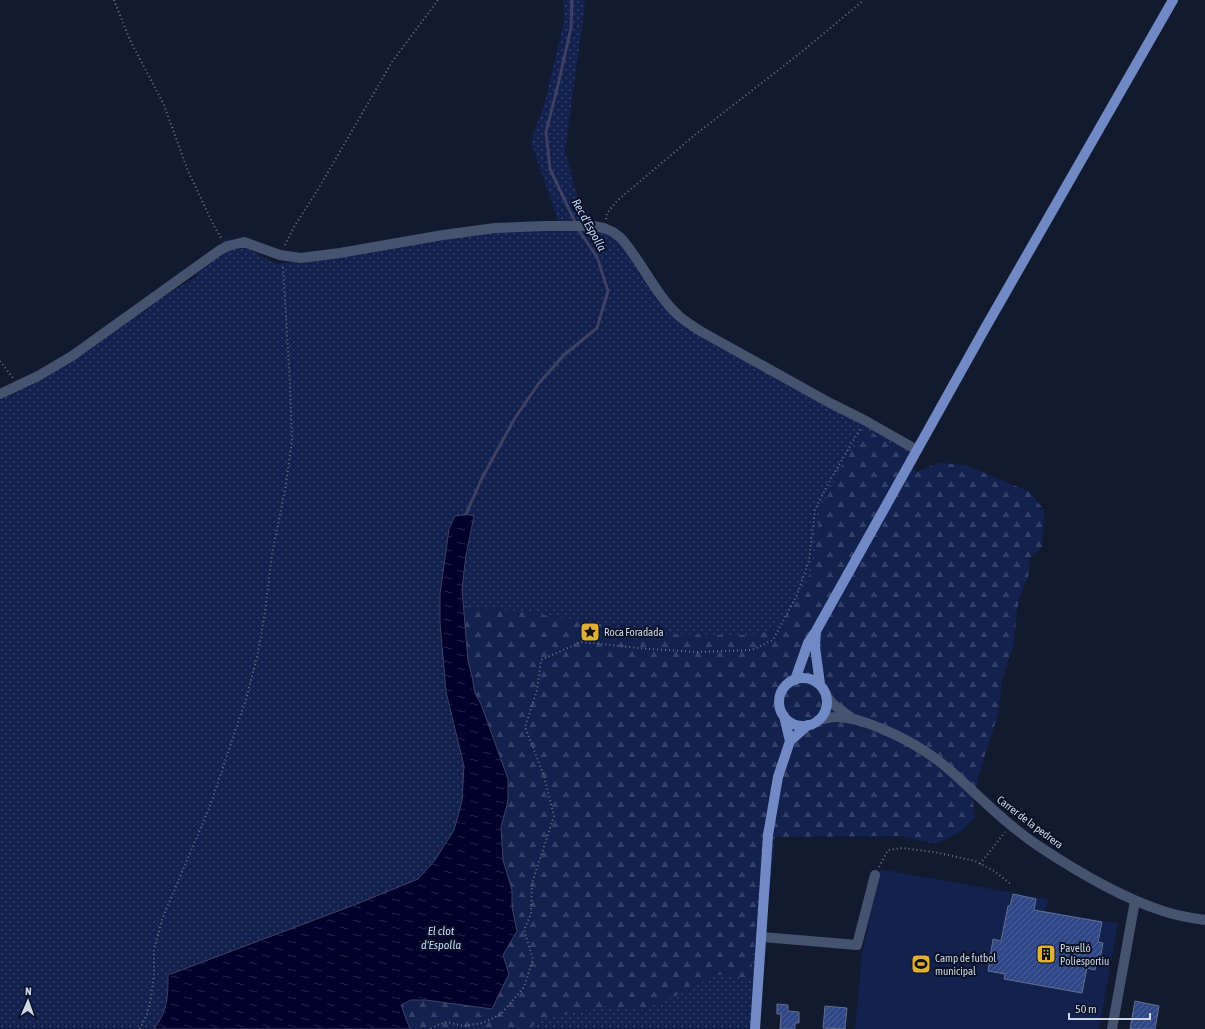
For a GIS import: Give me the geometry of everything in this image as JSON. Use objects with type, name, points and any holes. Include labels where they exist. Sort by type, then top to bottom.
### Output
[{"type":"main road","points":[[795,680],[808,643],[1173,0]]},
{"type":"main road","points":[[755,1029],[768,835],[778,777],[790,741],[808,725],[818,720],[826,709],[826,696],[820,684],[815,647],[816,631]]},
{"type":"main road","points":[[790,741],[784,716],[780,708],[780,695],[784,687],[795,680],[808,678],[820,684]]},
{"type":"main road","points":[[784,716],[795,724],[808,725]]},
{"type":"street","points":[[0,394],[56,366],[82,350],[228,246],[237,243],[244,242],[284,256],[301,258],[317,257],[443,235],[495,228],[570,225],[604,228],[621,238],[668,303],[679,315],[702,332],[823,399],[866,420],[917,450]]},
{"type":"street","name":"Carrer de la pedrera","points":[[826,696],[834,705],[853,719]]},
{"type":"street","name":"Carrer de la pedrera","points":[[818,720],[834,717],[853,719],[889,732],[929,755],[951,771],[973,793],[1037,845],[1090,878],[1136,901],[1164,912],[1205,920]]},
{"type":"street","points":[[761,937],[857,945],[875,875]]},
{"type":"street","points":[[1112,1029],[1136,901]]},
{"type":"path","points":[[114,0],[130,40],[164,104],[188,171],[215,228],[228,246]]},
{"type":"path","points":[[140,1029],[151,998],[154,975],[154,949],[163,917],[210,806],[247,696],[258,653],[272,554],[285,490],[292,441],[290,377],[283,272],[285,244],[288,236],[343,148],[392,62],[438,0]]},
{"type":"path","points":[[604,228],[607,213],[618,200],[696,134],[864,0]]},
{"type":"path","points":[[0,361],[19,385]]},
{"type":"path","points":[[431,1029],[437,1025],[448,1022],[463,1026],[482,1023],[500,1015],[524,987],[533,959],[524,930],[531,914],[532,883],[554,816],[544,776],[525,727],[537,690],[540,660],[581,642],[648,649],[697,652],[752,650],[773,640],[797,595],[809,560],[815,510],[828,484],[866,420]]},
{"type":"path","points":[[980,864],[1010,824]]},
{"type":"path","points":[[875,875],[882,858],[888,850],[902,848],[934,852],[975,861],[994,871],[1011,884]]},
{"type":"green space","points":[[563,0],[584,0],[585,4],[565,151],[578,199],[599,229],[613,230],[683,318],[919,450],[782,767],[756,1029],[0,1029],[0,395],[194,278],[226,238],[277,264],[496,229],[561,229],[531,142],[545,102],[564,21]]},
{"type":"green space","points":[[866,430],[900,449],[916,472],[939,463],[966,465],[1030,492],[1044,510],[1042,547],[1030,558],[1028,577],[1019,597],[1013,646],[1002,680],[998,714],[978,777],[973,804],[975,817],[963,830],[936,844],[899,836],[762,837],[751,979],[715,974],[682,993],[643,1010],[609,1006],[539,1019],[530,1029],[410,1029],[401,1005],[411,1000],[426,1000],[473,1006],[517,931],[512,907],[512,890],[503,860],[501,827],[508,801],[508,779],[481,704],[475,693],[468,661],[464,606],[519,611],[662,634],[748,635],[773,631],[799,599],[813,566],[820,513],[840,469]]},
{"type":"green space","points":[[880,869],[1048,899],[1045,911],[1118,923],[1099,1029],[855,1029],[862,954]]},
{"type":"water","name":"El clot d'Espolla","points":[[466,514],[474,516],[466,555],[462,589],[468,661],[475,693],[481,704],[508,779],[508,801],[501,827],[503,860],[512,890],[512,907],[517,931],[503,955],[509,974],[492,1009],[426,1000],[411,1000],[401,1005],[410,1029],[154,1029],[165,1009],[168,990],[168,975],[354,905],[418,879],[435,860],[454,830],[462,801],[464,766],[446,692],[440,623],[440,594],[449,529],[455,516]]},
{"type":"building","name":"Pavelló Poliesportiu","points":[[1013,894],[1036,899],[1034,910],[1102,922],[1098,942],[1103,943],[1099,965],[1096,964],[1095,970],[1087,968],[1082,993],[1004,979],[1005,974],[988,971],[993,939],[1001,941],[1008,906],[1010,906]]},
{"type":"building","points":[[1135,1001],[1159,1006],[1155,1029],[1130,1029]]},
{"type":"building","points":[[777,1004],[788,1005],[788,1011],[799,1012],[799,1023],[795,1023],[795,1029],[780,1029],[781,1014],[777,1014]]},
{"type":"building","points":[[825,1006],[847,1008],[845,1029],[823,1028]]},
{"type":"waterway","name":"Rec d'Espolla","points":[[572,0],[571,28],[546,132],[550,169],[576,224]]},
{"type":"waterway","name":"Rec d'Espolla","points":[[466,514],[482,478],[515,418],[539,383],[564,355],[597,328],[608,291],[597,257],[578,229]]},
{"type":"place","name":"Roca Foradada","points":[[590,632]]},
{"type":"place","name":"Pavelló Poliesportiu","points":[[1046,954]]},
{"type":"place","name":"Camp de futbol municipal","points":[[921,964]]}]
